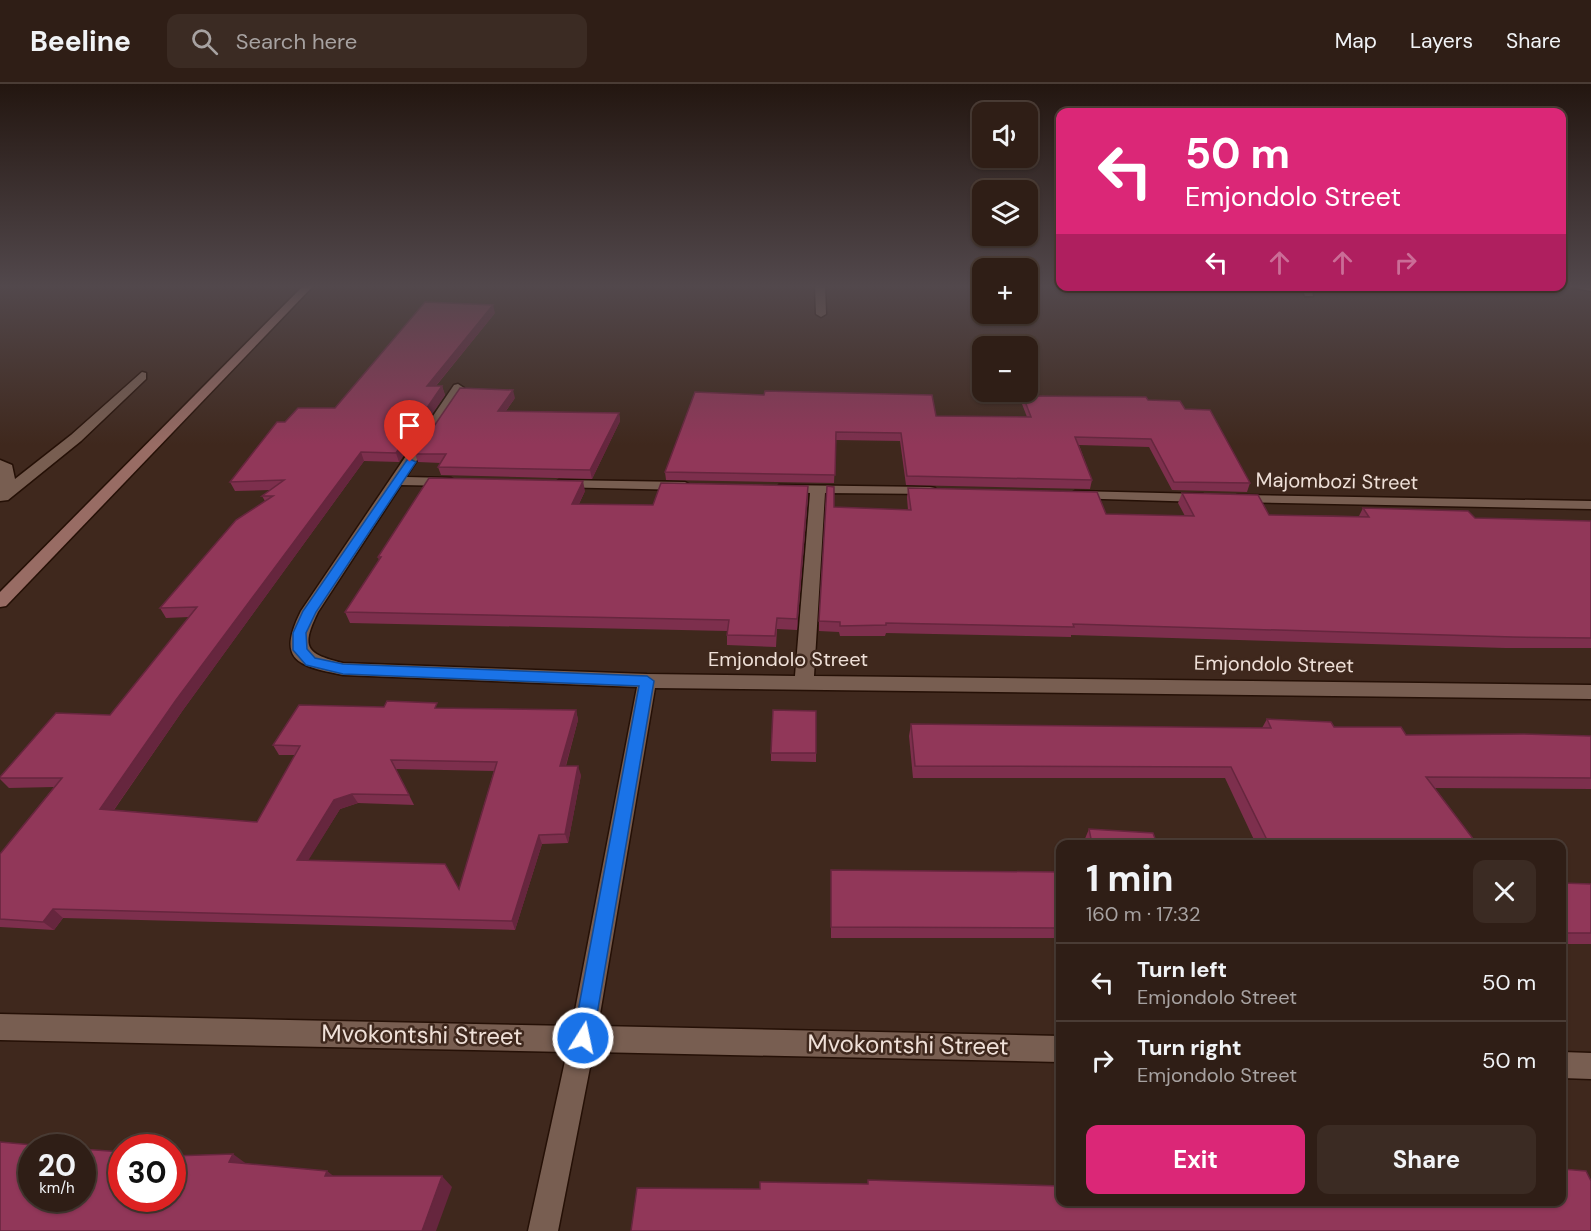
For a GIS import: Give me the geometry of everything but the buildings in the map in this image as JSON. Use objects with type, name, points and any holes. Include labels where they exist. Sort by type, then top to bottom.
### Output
[{"type":"main road","points":[[0,602],[257,339]]},
{"type":"street","points":[[4,496],[76,438],[142,376]]},
{"type":"street","name":"Emjondolo Street","points":[[458,388],[310,611],[300,633],[300,650],[311,662],[343,669],[647,681],[804,681],[1591,692]]},
{"type":"street","points":[[0,464],[7,468],[4,496]]},
{"type":"street","points":[[398,481],[470,482]]},
{"type":"street","points":[[542,484],[698,486]]},
{"type":"street","points":[[770,488],[947,492]]},
{"type":"street","points":[[804,681],[818,489]]},
{"type":"street","name":"Majombozi Street","points":[[1064,495],[1591,505]]},
{"type":"street","points":[[543,1231],[583,1038],[647,681]]},
{"type":"street","name":"Mvokontshi Street","points":[[0,1027],[1056,1048]]},
{"type":"street","points":[[1566,1065],[1591,1066]]},
{"type":"route","points":[[410,462],[310,611],[300,633],[300,650],[311,662],[343,669],[647,681],[583,1038]]}]
